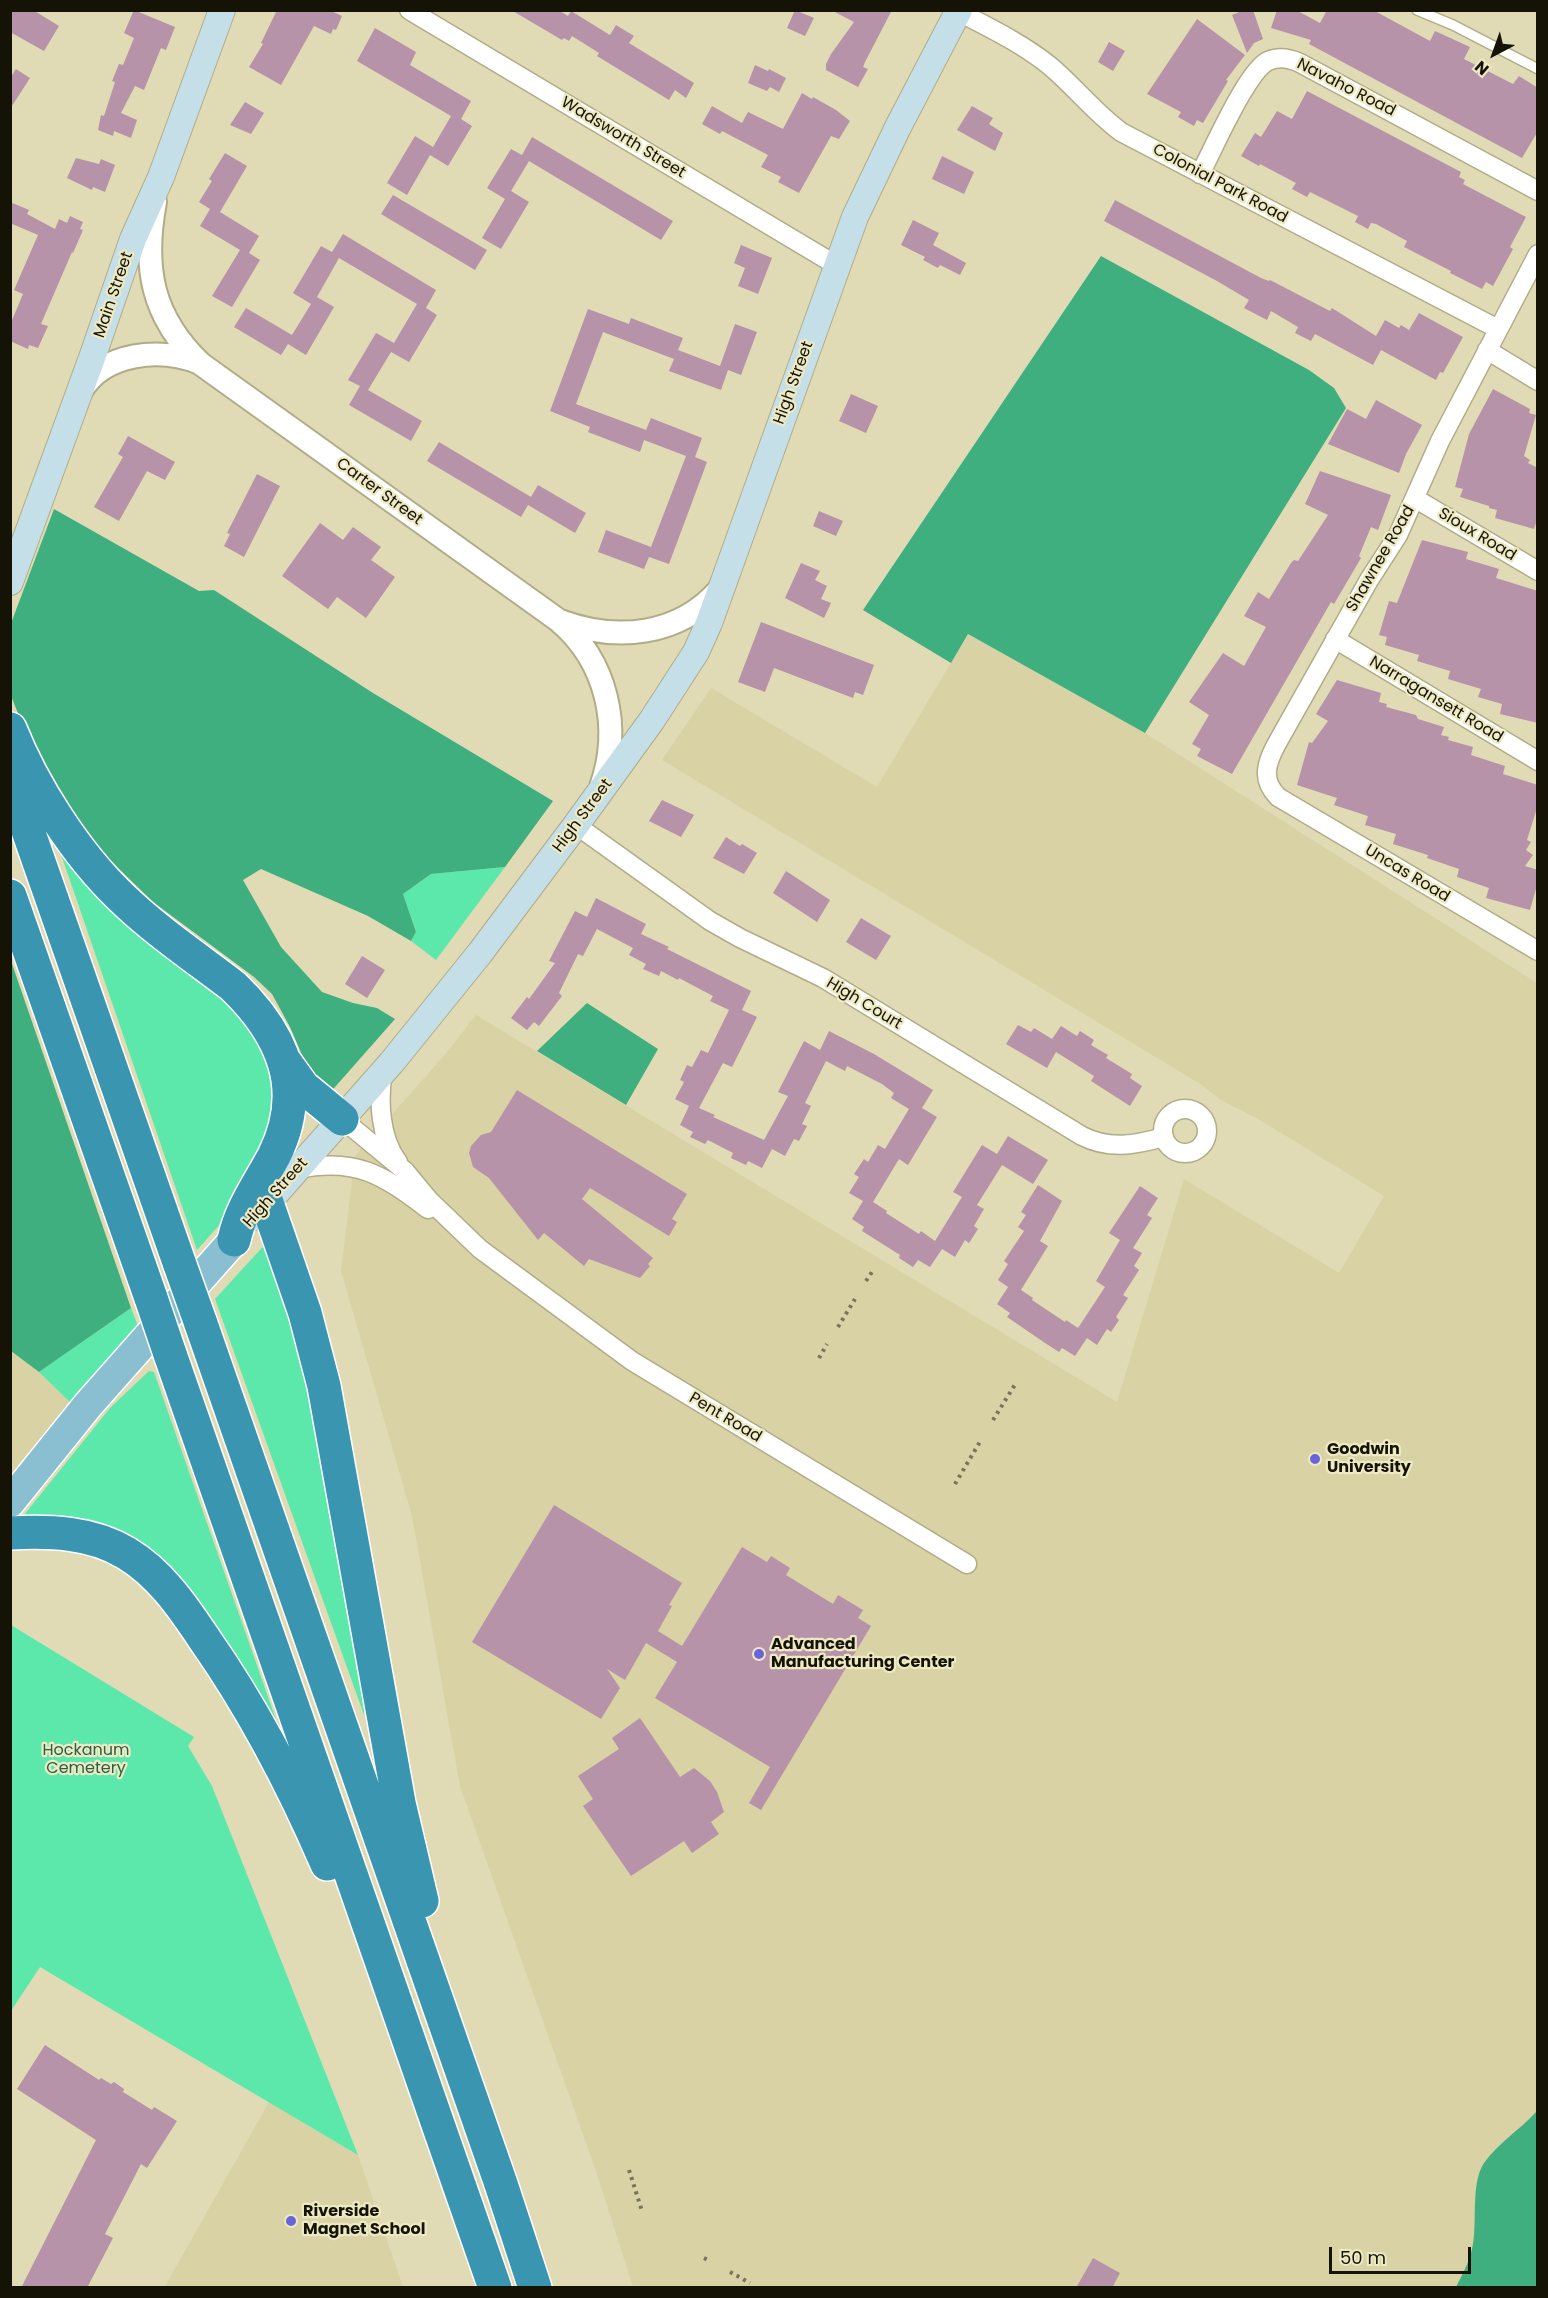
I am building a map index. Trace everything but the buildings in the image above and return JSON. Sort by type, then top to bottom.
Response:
[{"type":"highway","points":[[10,729],[46,799],[95,869],[133,908],[233,986],[248,1001],[270,1029],[285,1062],[303,1087],[342,1119]]},
{"type":"highway","points":[[10,779],[447,2029],[535,2288]]},
{"type":"highway","points":[[10,897],[495,2288]]},
{"type":"highway","points":[[234,1240],[247,1203],[274,1155],[285,1128],[289,1093],[285,1062]]},
{"type":"highway","points":[[267,1203],[303,1305],[324,1386],[399,1803],[437,1955],[447,2029]]},
{"type":"highway","points":[[10,1533],[66,1533],[105,1542],[139,1562],[173,1596],[214,1652],[270,1744],[296,1792],[351,1915],[384,1966]]},
{"type":"main road","name":"Main Street","points":[[10,582],[133,239],[161,177],[222,10]]},
{"type":"main road","name":"High Street","points":[[10,1502],[88,1406],[383,1072],[458,981],[596,799],[686,669],[702,639],[855,217],[884,155],[959,11]]},
{"type":"street","name":"Wadsworth Street","points":[[409,10],[836,265]]},
{"type":"street","name":"Colonial Park Road","points":[[959,11],[1038,57],[1096,113],[1121,132],[1498,329]]},
{"type":"street","name":"Navaho Road","points":[[1200,174],[1253,75],[1263,64],[1280,58],[1300,63],[1538,191]]},
{"type":"street","name":"Carter Street","points":[[161,177],[152,216],[149,245],[153,285],[169,326],[201,364],[558,620],[574,635],[588,654],[601,680],[608,702],[611,727],[610,751],[596,799]]},
{"type":"street","name":"Shawnee Road","points":[[1278,797],[1267,782],[1266,766],[1276,744],[1369,580],[1398,535],[1440,441],[1538,254]]},
{"type":"street","points":[[1487,350],[1538,381]]},
{"type":"street","name":"Carter Street","points":[[79,394],[85,383],[97,372],[131,357],[164,355],[185,358],[201,364]]},
{"type":"street","name":"Sioux Road","points":[[1416,499],[1538,571]]},
{"type":"street","name":"Carter Street","points":[[558,620],[597,631],[618,634],[635,633],[664,627],[682,619],[704,606],[720,589]]},
{"type":"street","name":"Narragansett Road","points":[[1335,639],[1538,761]]},
{"type":"street","name":"Uncas Road","points":[[1278,797],[1538,951]]},
{"type":"street","name":"High Court","points":[[576,825],[710,921],[829,982],[1082,1136],[1100,1144],[1119,1146],[1164,1137]]},
{"type":"street","name":"Pent Road","points":[[383,1072],[381,1101],[383,1123],[391,1150],[405,1171],[441,1212],[493,1259]]},
{"type":"street","name":"Pent Road","points":[[342,1119],[405,1171]]},
{"type":"street","name":"Pent Road","points":[[298,1168],[331,1165],[366,1170],[378,1175],[405,1192],[632,1361],[966,1564]]},
{"type":"lane","points":[[1417,10],[1453,25],[1538,69]]},
{"type":"path","points":[[866,1281],[874,1269]]},
{"type":"path","points":[[838,1327],[855,1299]]},
{"type":"path","points":[[819,1358],[827,1344]]},
{"type":"path","points":[[993,1420],[1016,1383]]},
{"type":"path","points":[[955,1484],[981,1440]]},
{"type":"path","points":[[629,2170],[642,2211]]},
{"type":"path","points":[[704,2258],[710,2261]]},
{"type":"path","points":[[730,2272],[750,2283]]},
{"type":"shaded area","name":"Goodwin University","points":[[968,634],[1145,733],[1537,983],[1537,2287],[633,2287],[597,2174],[460,1786],[412,1516],[341,1271],[355,1156],[443,1057],[476,1015],[1117,1402],[1184,1179],[1339,1273],[1384,1196],[1260,1120],[1221,1100],[1202,1085],[662,760],[711,688],[877,787]]},
{"type":"shaded area","points":[[11,1351],[39,1372],[73,1405],[11,1479]]},
{"type":"shaded area","name":"Riverside Magnet School","points":[[269,2102],[358,2155],[403,2287],[164,2288]]},
{"type":"green space","points":[[1101,256],[1309,370],[1334,388],[1346,408],[1145,733],[968,634],[951,663],[863,610]]},
{"type":"green space","points":[[54,509],[199,591],[214,590],[373,693],[553,801],[505,867],[431,874],[403,894],[416,932],[411,941],[368,916],[261,869],[243,880],[281,947],[322,992],[353,1003],[377,1008],[395,1019],[328,1095],[319,1086],[305,1062],[272,994],[254,977],[153,902],[80,831],[38,763],[11,696],[10,626]]},
{"type":"green space","points":[[53,831],[228,1000],[266,1053],[272,1074],[273,1115],[266,1147],[230,1213],[197,1250]]},
{"type":"green space","points":[[505,867],[436,960],[411,941],[416,932],[403,894],[431,874]]},
{"type":"green space","points":[[11,961],[131,1308],[39,1372],[11,1351]]},
{"type":"green space","points":[[587,1003],[658,1049],[626,1105],[537,1051]]},
{"type":"green space","points":[[268,1241],[317,1376],[369,1713],[365,1715],[215,1299]]},
{"type":"green space","points":[[131,1308],[138,1326],[73,1405],[39,1372]]},
{"type":"green space","points":[[149,1371],[154,1372],[280,1731],[170,1576],[20,1520],[110,1408]]},
{"type":"green space","name":"Hockanum Cemetery","points":[[11,1625],[194,1737],[188,1746],[212,1786],[358,2155],[40,1967],[11,2011]]},
{"type":"green space","points":[[1537,2111],[1537,2287],[1456,2287],[1472,2249],[1477,2182],[1484,2163]]},
{"type":"place","name":"Goodwin University","points":[[1315,1459]]},
{"type":"place","name":"Advanced Manufacturing Center","points":[[759,1654]]},
{"type":"place","name":"Riverside Magnet School","points":[[291,2221]]}]
